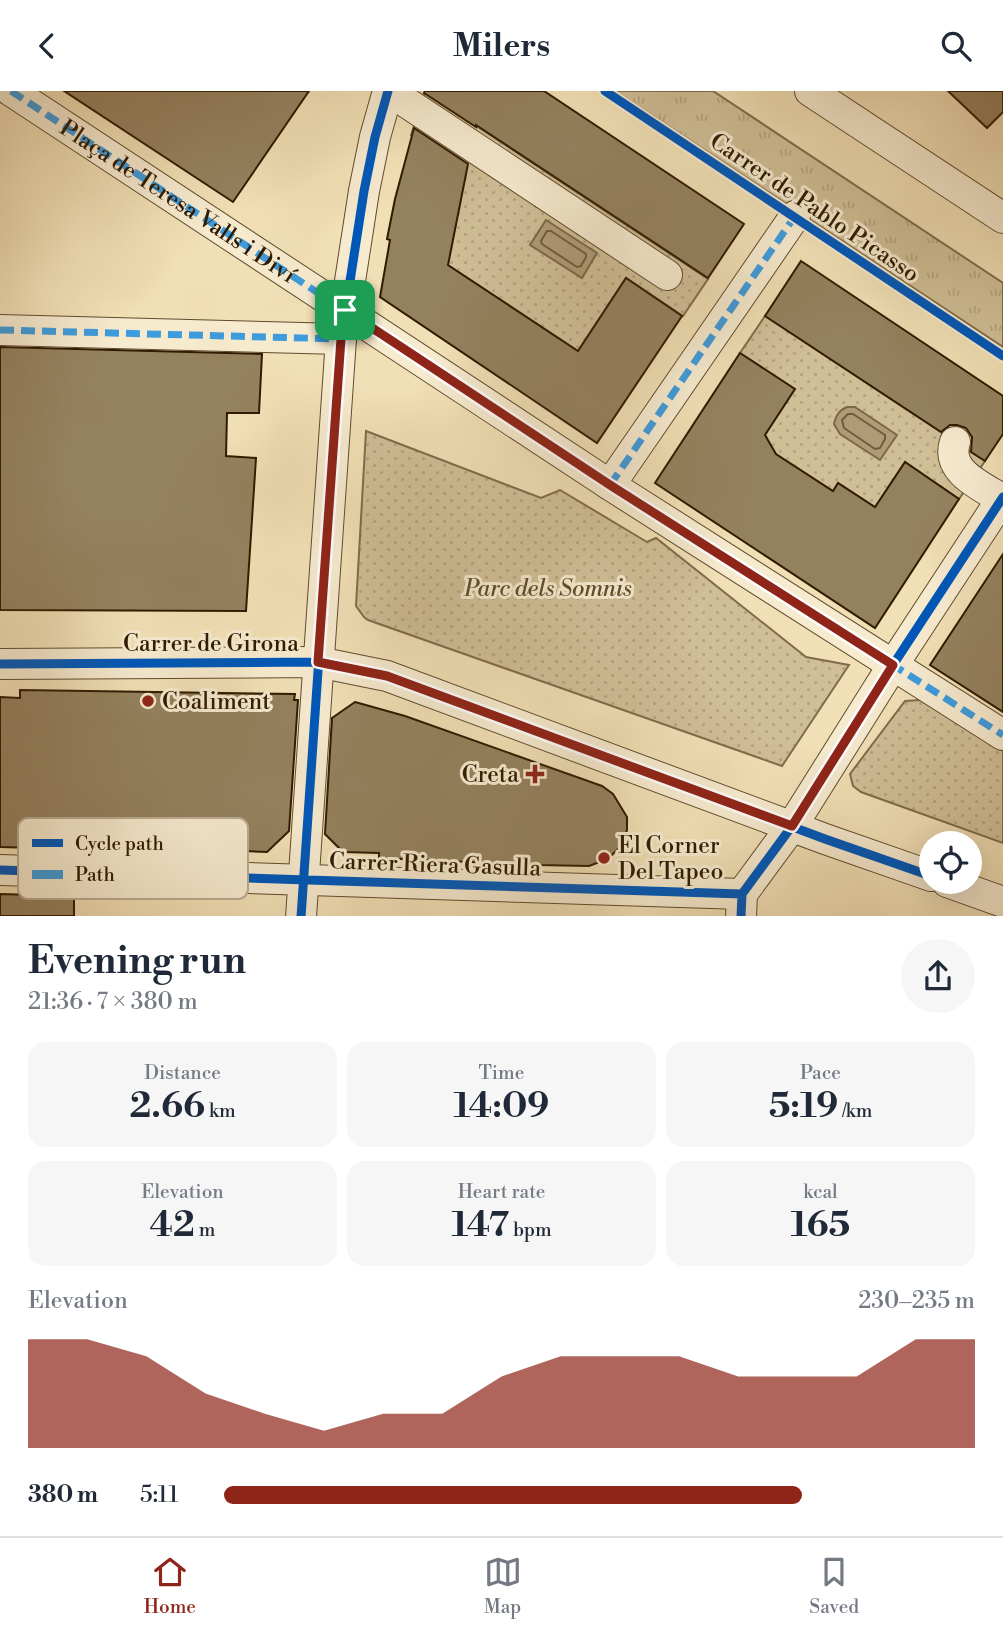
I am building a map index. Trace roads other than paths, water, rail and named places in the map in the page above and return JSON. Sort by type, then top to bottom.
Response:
[{"type":"street","name":"Plaça de Teresa Valls i Diví","points":[[11,91],[343,325],[610,485],[1003,736]]},
{"type":"street","points":[[301,916],[343,325],[363,191],[388,91],[667,275]]},
{"type":"street","points":[[810,91],[1003,218]]},
{"type":"street","points":[[610,485],[795,216]]},
{"type":"street","points":[[0,330],[343,325]]},
{"type":"street","points":[[742,905],[1002,498],[962,472],[953,458],[955,442]]},
{"type":"street","name":"Carrer de Girona","points":[[0,664],[318,662],[387,676],[919,872]]},
{"type":"street","name":"Carrer Riera Gasulla","points":[[0,870],[18,871]]},
{"type":"street","name":"Carrer Riera Gasulla","points":[[248,877],[742,905]]},
{"type":"street","points":[[981,894],[1003,902]]},
{"type":"water","points":[[546,220],[597,253],[582,278],[530,245]]},
{"type":"water","points":[[855,407],[897,435],[880,460],[840,434],[834,424],[841,410]]},
{"type":"place","name":"Coaliment","points":[[148,701]]},
{"type":"place","name":"Creta","points":[[535,774]]},
{"type":"place","name":"El Corner Del Tapeo","points":[[604,858]]},
{"type":"park label","name":"Parc dels Somnis","points":[[548,588]]}]
